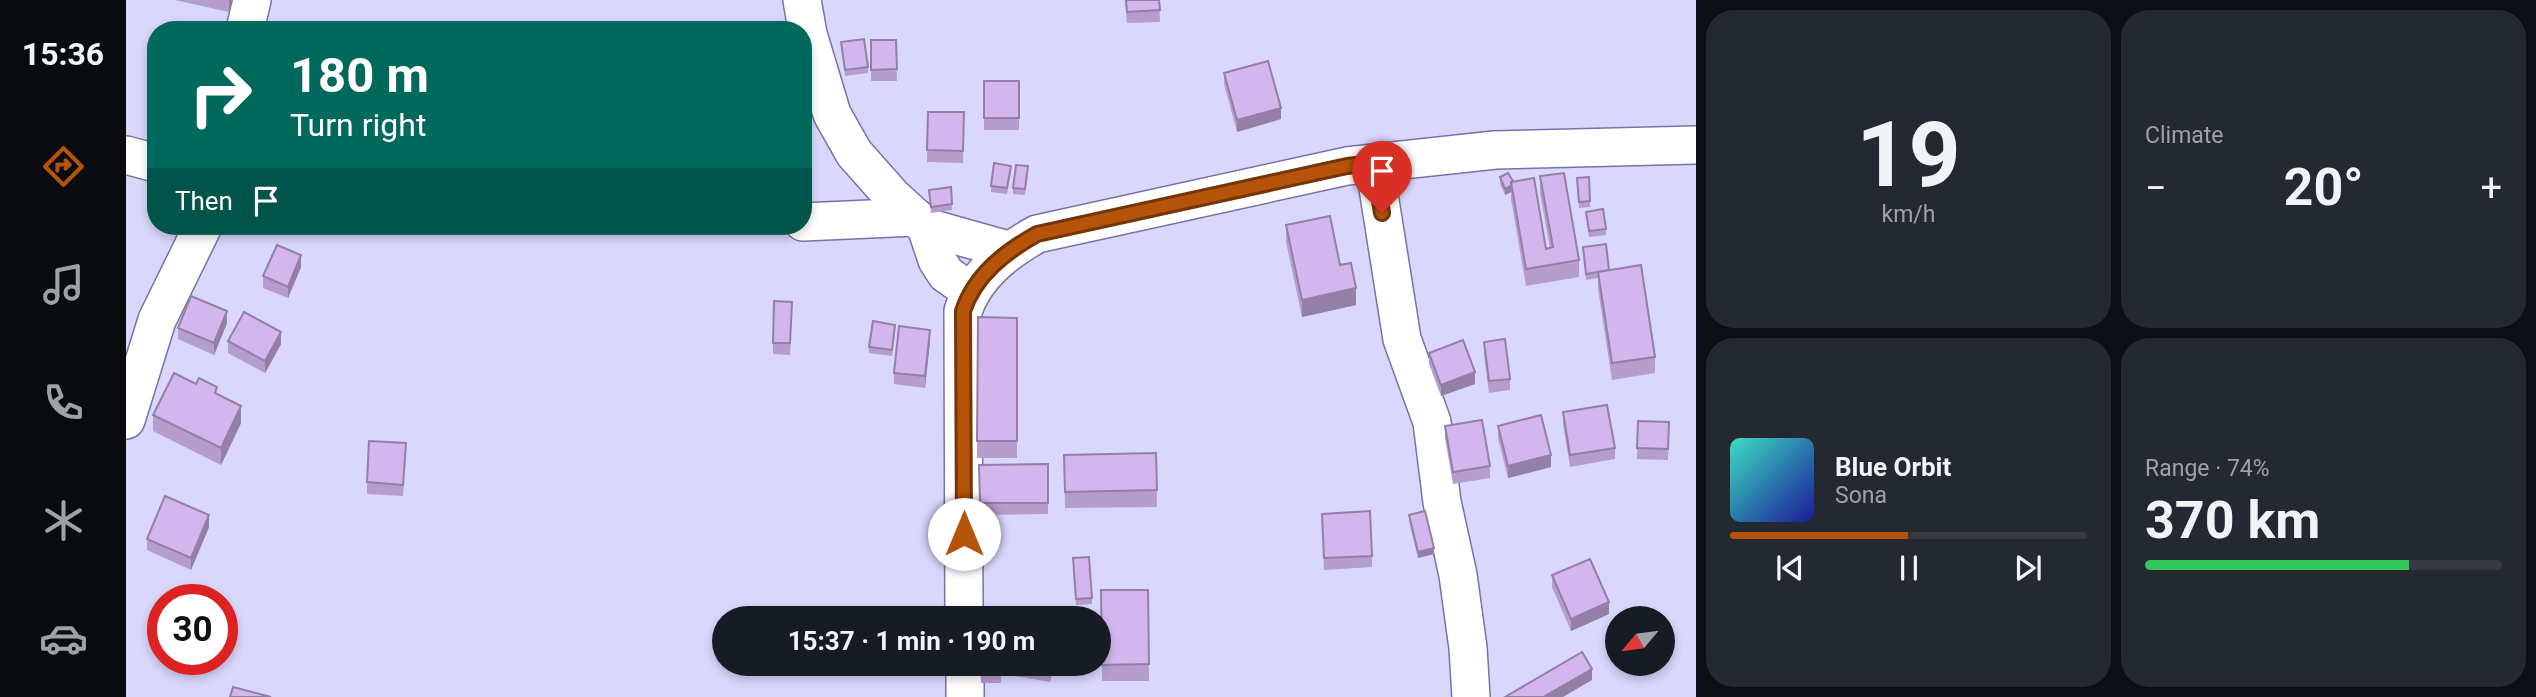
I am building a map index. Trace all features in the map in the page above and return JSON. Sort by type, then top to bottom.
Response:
[{"type":"street","points":[[247,21],[252,0]]},
{"type":"street","points":[[802,0],[806,21]]},
{"type":"street","points":[[812,47],[832,114],[855,153],[893,197],[920,222],[946,274],[970,291]]},
{"type":"street","points":[[964,606],[963,311],[970,291],[1008,250],[1037,234],[1334,168],[1495,150],[1696,145]]},
{"type":"street","points":[[126,155],[147,161]]},
{"type":"street","points":[[1374,163],[1402,339],[1432,422],[1442,502],[1458,575],[1465,624],[1471,697]]},
{"type":"street","points":[[812,222],[920,222],[1008,250]]},
{"type":"street","points":[[126,420],[157,320],[199,235]]},
{"type":"street","points":[[965,676],[965,697]]},
{"type":"building","points":[[1126,0],[1159,0],[1160,10],[1127,12]]},
{"type":"building","points":[[864,39],[868,67],[845,70],[841,42]]},
{"type":"building","points":[[871,40],[896,40],[897,69],[871,70]]},
{"type":"building","points":[[1268,61],[1281,108],[1237,120],[1224,73]]},
{"type":"building","points":[[984,81],[1019,81],[1019,118],[984,118]]},
{"type":"building","points":[[928,112],[964,112],[963,151],[927,150]]},
{"type":"building","points":[[994,163],[1011,166],[1007,188],[991,186]]},
{"type":"building","points":[[1016,165],[1028,166],[1025,189],[1013,188]]},
{"type":"building","points":[[1508,173],[1513,181],[1511,186],[1505,189],[1500,177]]},
{"type":"building","points":[[1564,173],[1579,260],[1526,269],[1511,182],[1534,178],[1546,249],[1553,247],[1540,176]]},
{"type":"building","points":[[1589,177],[1590,201],[1579,202],[1577,178]]},
{"type":"building","points":[[951,187],[952,204],[931,207],[929,190]]},
{"type":"building","points":[[1603,209],[1606,229],[1589,231],[1586,212]]},
{"type":"building","points":[[1330,216],[1340,265],[1351,263],[1356,288],[1302,300],[1286,225]]},
{"type":"building","points":[[1606,244],[1609,270],[1586,274],[1583,247]]},
{"type":"building","points":[[277,245],[301,255],[288,287],[263,276]]},
{"type":"building","points":[[1641,265],[1655,357],[1612,363],[1598,272]]},
{"type":"building","points":[[191,296],[227,311],[214,343],[178,328]]},
{"type":"building","points":[[774,301],[792,302],[790,343],[773,343]]},
{"type":"building","points":[[244,312],[281,332],[265,361],[228,341]]},
{"type":"building","points":[[978,317],[1017,318],[1017,441],[977,441]]},
{"type":"building","points":[[873,321],[895,325],[892,350],[869,347]]},
{"type":"building","points":[[899,326],[930,330],[925,376],[894,373]]},
{"type":"building","points":[[1505,339],[1510,379],[1489,381],[1484,342]]},
{"type":"building","points":[[1463,340],[1475,372],[1441,385],[1429,353]]},
{"type":"building","points":[[174,373],[196,384],[199,378],[217,387],[215,393],[241,406],[221,448],[153,415]]},
{"type":"building","points":[[1607,405],[1615,448],[1570,455],[1563,412]]},
{"type":"building","points":[[1541,415],[1551,455],[1508,466],[1498,426]]},
{"type":"building","points":[[1482,420],[1490,466],[1453,472],[1445,426]]},
{"type":"building","points":[[1638,421],[1669,422],[1668,449],[1637,448]]},
{"type":"building","points":[[369,441],[406,443],[403,485],[367,482]]},
{"type":"building","points":[[1156,453],[1157,490],[1065,492],[1064,455]]},
{"type":"building","points":[[1048,464],[1048,503],[980,503],[979,465]]},
{"type":"building","points":[[165,496],[209,515],[191,558],[147,539]]},
{"type":"building","points":[[1370,511],[1372,556],[1324,558],[1322,514]]},
{"type":"building","points":[[1425,511],[1434,548],[1418,552],[1409,515]]},
{"type":"building","points":[[1089,557],[1092,598],[1076,599],[1073,558]]},
{"type":"building","points":[[1590,559],[1609,602],[1571,619],[1552,575]]},
{"type":"building","points":[[1101,590],[1148,590],[1149,664],[1111,665],[1111,606],[1101,606]]},
{"type":"building","points":[[1582,652],[1592,669],[1543,697],[1505,697]]},
{"type":"building","points":[[233,687],[271,697],[230,697]]},
{"type":"route","points":[[964,534],[963,311],[970,291],[1008,250],[1037,234],[1347,166],[1374,163],[1382,213]]}]
